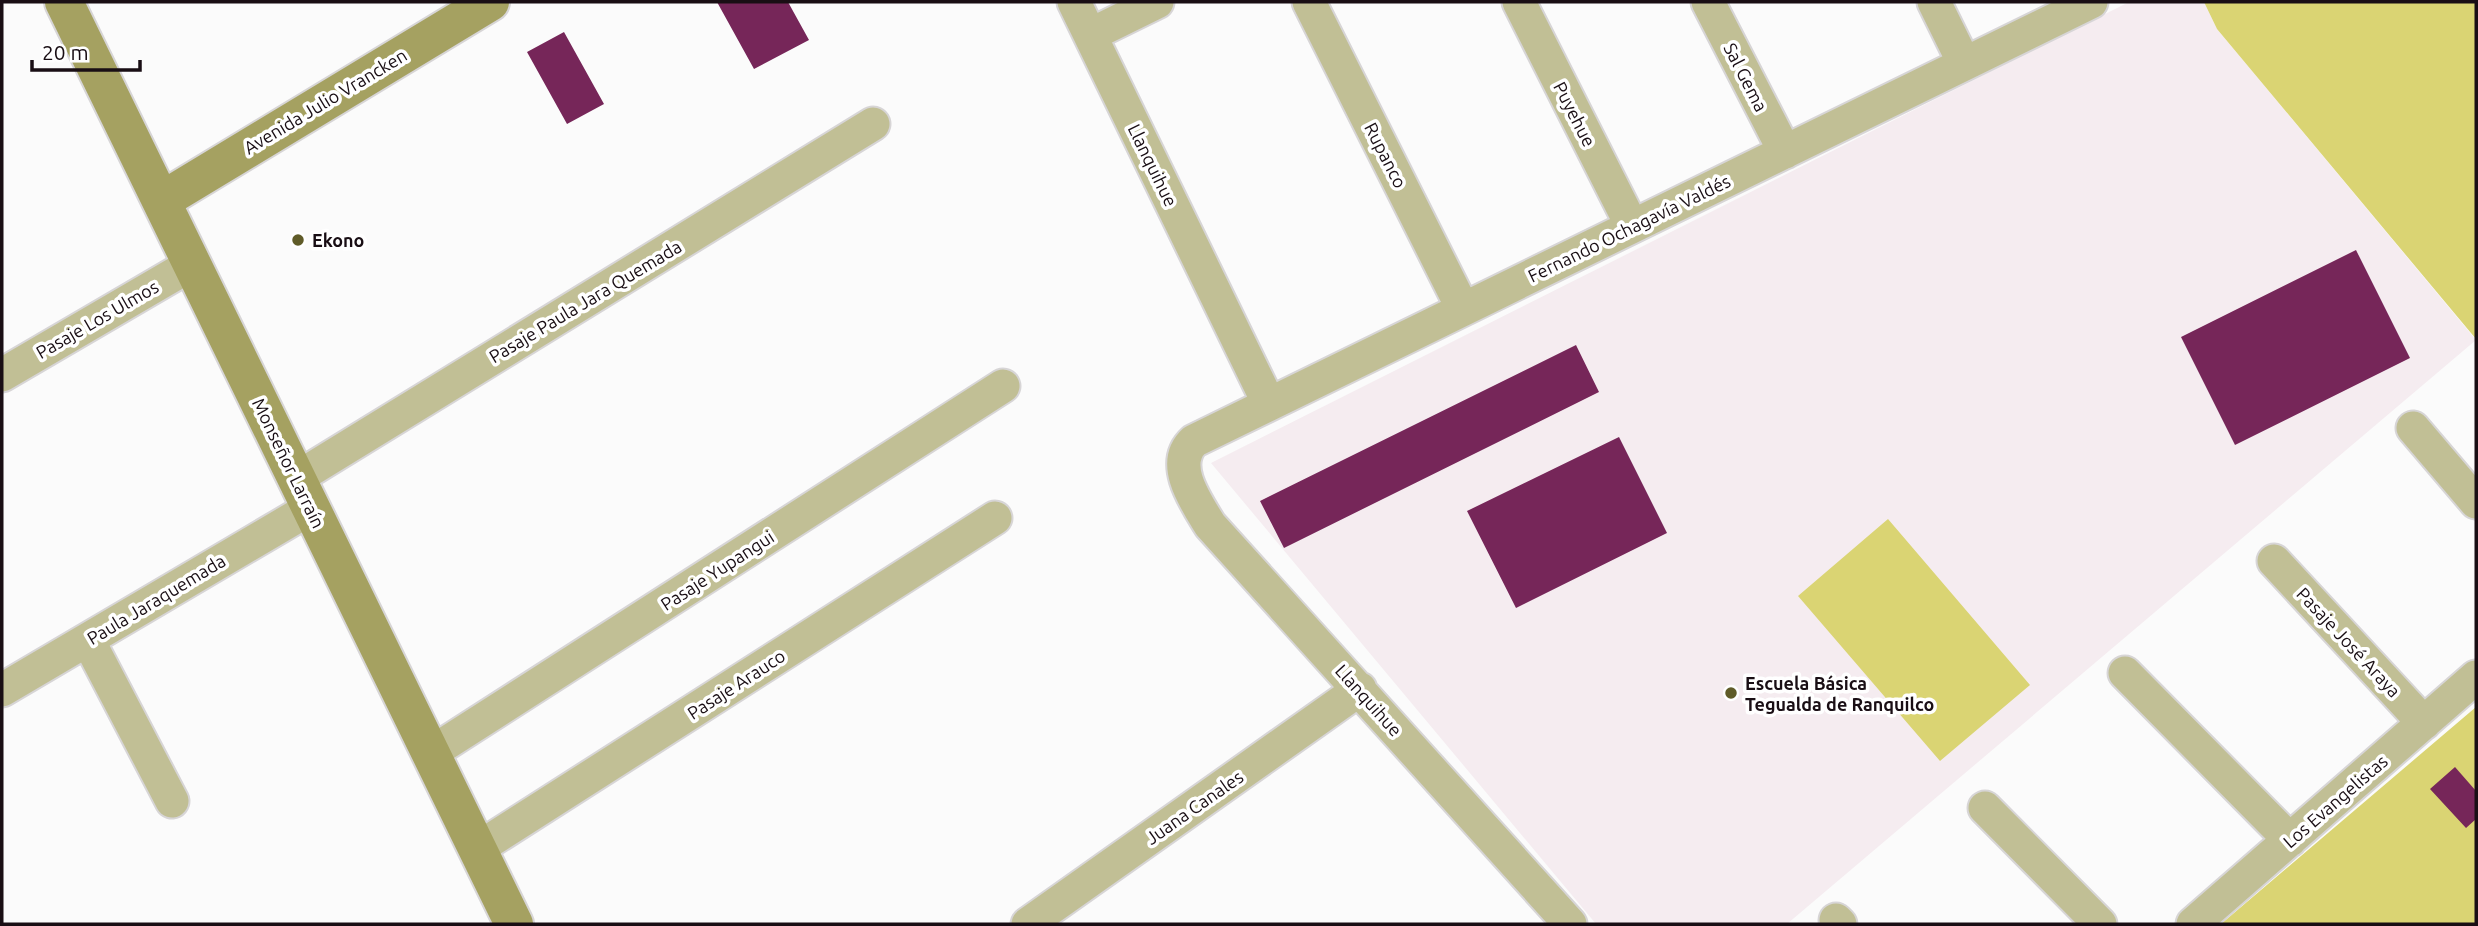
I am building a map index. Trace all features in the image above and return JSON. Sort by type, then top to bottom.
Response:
[{"type":"street","name":"Monseñor Larraín","points":[[64,2],[514,924]]},
{"type":"street","name":"Avenida Julio Vrancken","points":[[161,201],[490,2]]},
{"type":"street","name":"Llanquihue","points":[[1074,2],[1269,404]]},
{"type":"street","points":[[1090,35],[1157,2]]},
{"type":"street","name":"Rupanco","points":[[1309,2],[1463,309]]},
{"type":"street","name":"Puyehue","points":[[1519,2],[1632,226]]},
{"type":"street","name":"Sal Gema","points":[[1708,2],[1785,152]]},
{"type":"street","points":[[1934,2],[1964,63]]},
{"type":"street","name":"Fernando Ochagavía Valdés","points":[[1183,467],[1185,452],[1194,440],[2091,2]]},
{"type":"street","name":"Pasaje Paula Jara Quemada","points":[[304,493],[873,124]]},
{"type":"street","name":"Pasaje Los Ulmos","points":[[2,375],[192,264]]},
{"type":"street","name":"Pasaje Yupangui","points":[[431,753],[1003,386]]},
{"type":"street","points":[[2413,428],[2476,502]]},
{"type":"street","name":"Llanquihue","points":[[1183,467],[1197,504],[1210,525],[1570,924]]},
{"type":"street","name":"Paula Jaraquemada","points":[[2,690],[88,640],[304,493]]},
{"type":"street","name":"Pasaje Arauco","points":[[477,849],[995,518]]},
{"type":"street","name":"Pasaje José Araya","points":[[2274,561],[2424,723]]},
{"type":"street","points":[[88,640],[172,801]]},
{"type":"street","points":[[2125,673],[2290,840]]},
{"type":"street","name":"Los Evangelistas","points":[[2193,924],[2476,677]]},
{"type":"street","name":"Juana Canales","points":[[1028,924],[1360,689]]},
{"type":"street","points":[[1985,808],[2100,924]]},
{"type":"shaded area","name":"Escuela Básica Tegualda de Ranquilco","points":[[2129,2],[2204,2],[2217,29],[2476,340],[1787,924],[1596,924],[1211,463]]},
{"type":"shaded area","points":[[2204,2],[2476,2],[2476,339],[2217,29]]},
{"type":"shaded area","points":[[1888,519],[2030,685],[1940,761],[1798,596]]},
{"type":"shaded area","points":[[2476,707],[2476,924],[2221,924]]},
{"type":"building","points":[[717,2],[788,2],[809,40],[754,69]]},
{"type":"building","points":[[564,32],[604,104],[567,124],[527,52]]},
{"type":"building","points":[[2356,250],[2410,358],[2235,445],[2181,337]]},
{"type":"building","points":[[1576,345],[1599,392],[1284,548],[1260,501]]},
{"type":"building","points":[[1619,437],[1667,533],[1516,608],[1467,511]]},
{"type":"building","points":[[2455,767],[2476,791],[2476,819],[2466,828],[2430,789]]},
{"type":"place","name":"Ekono","points":[[298,240]]},
{"type":"place","name":"Escuela Básica Tegualda de Ranquilco","points":[[1731,693]]}]
